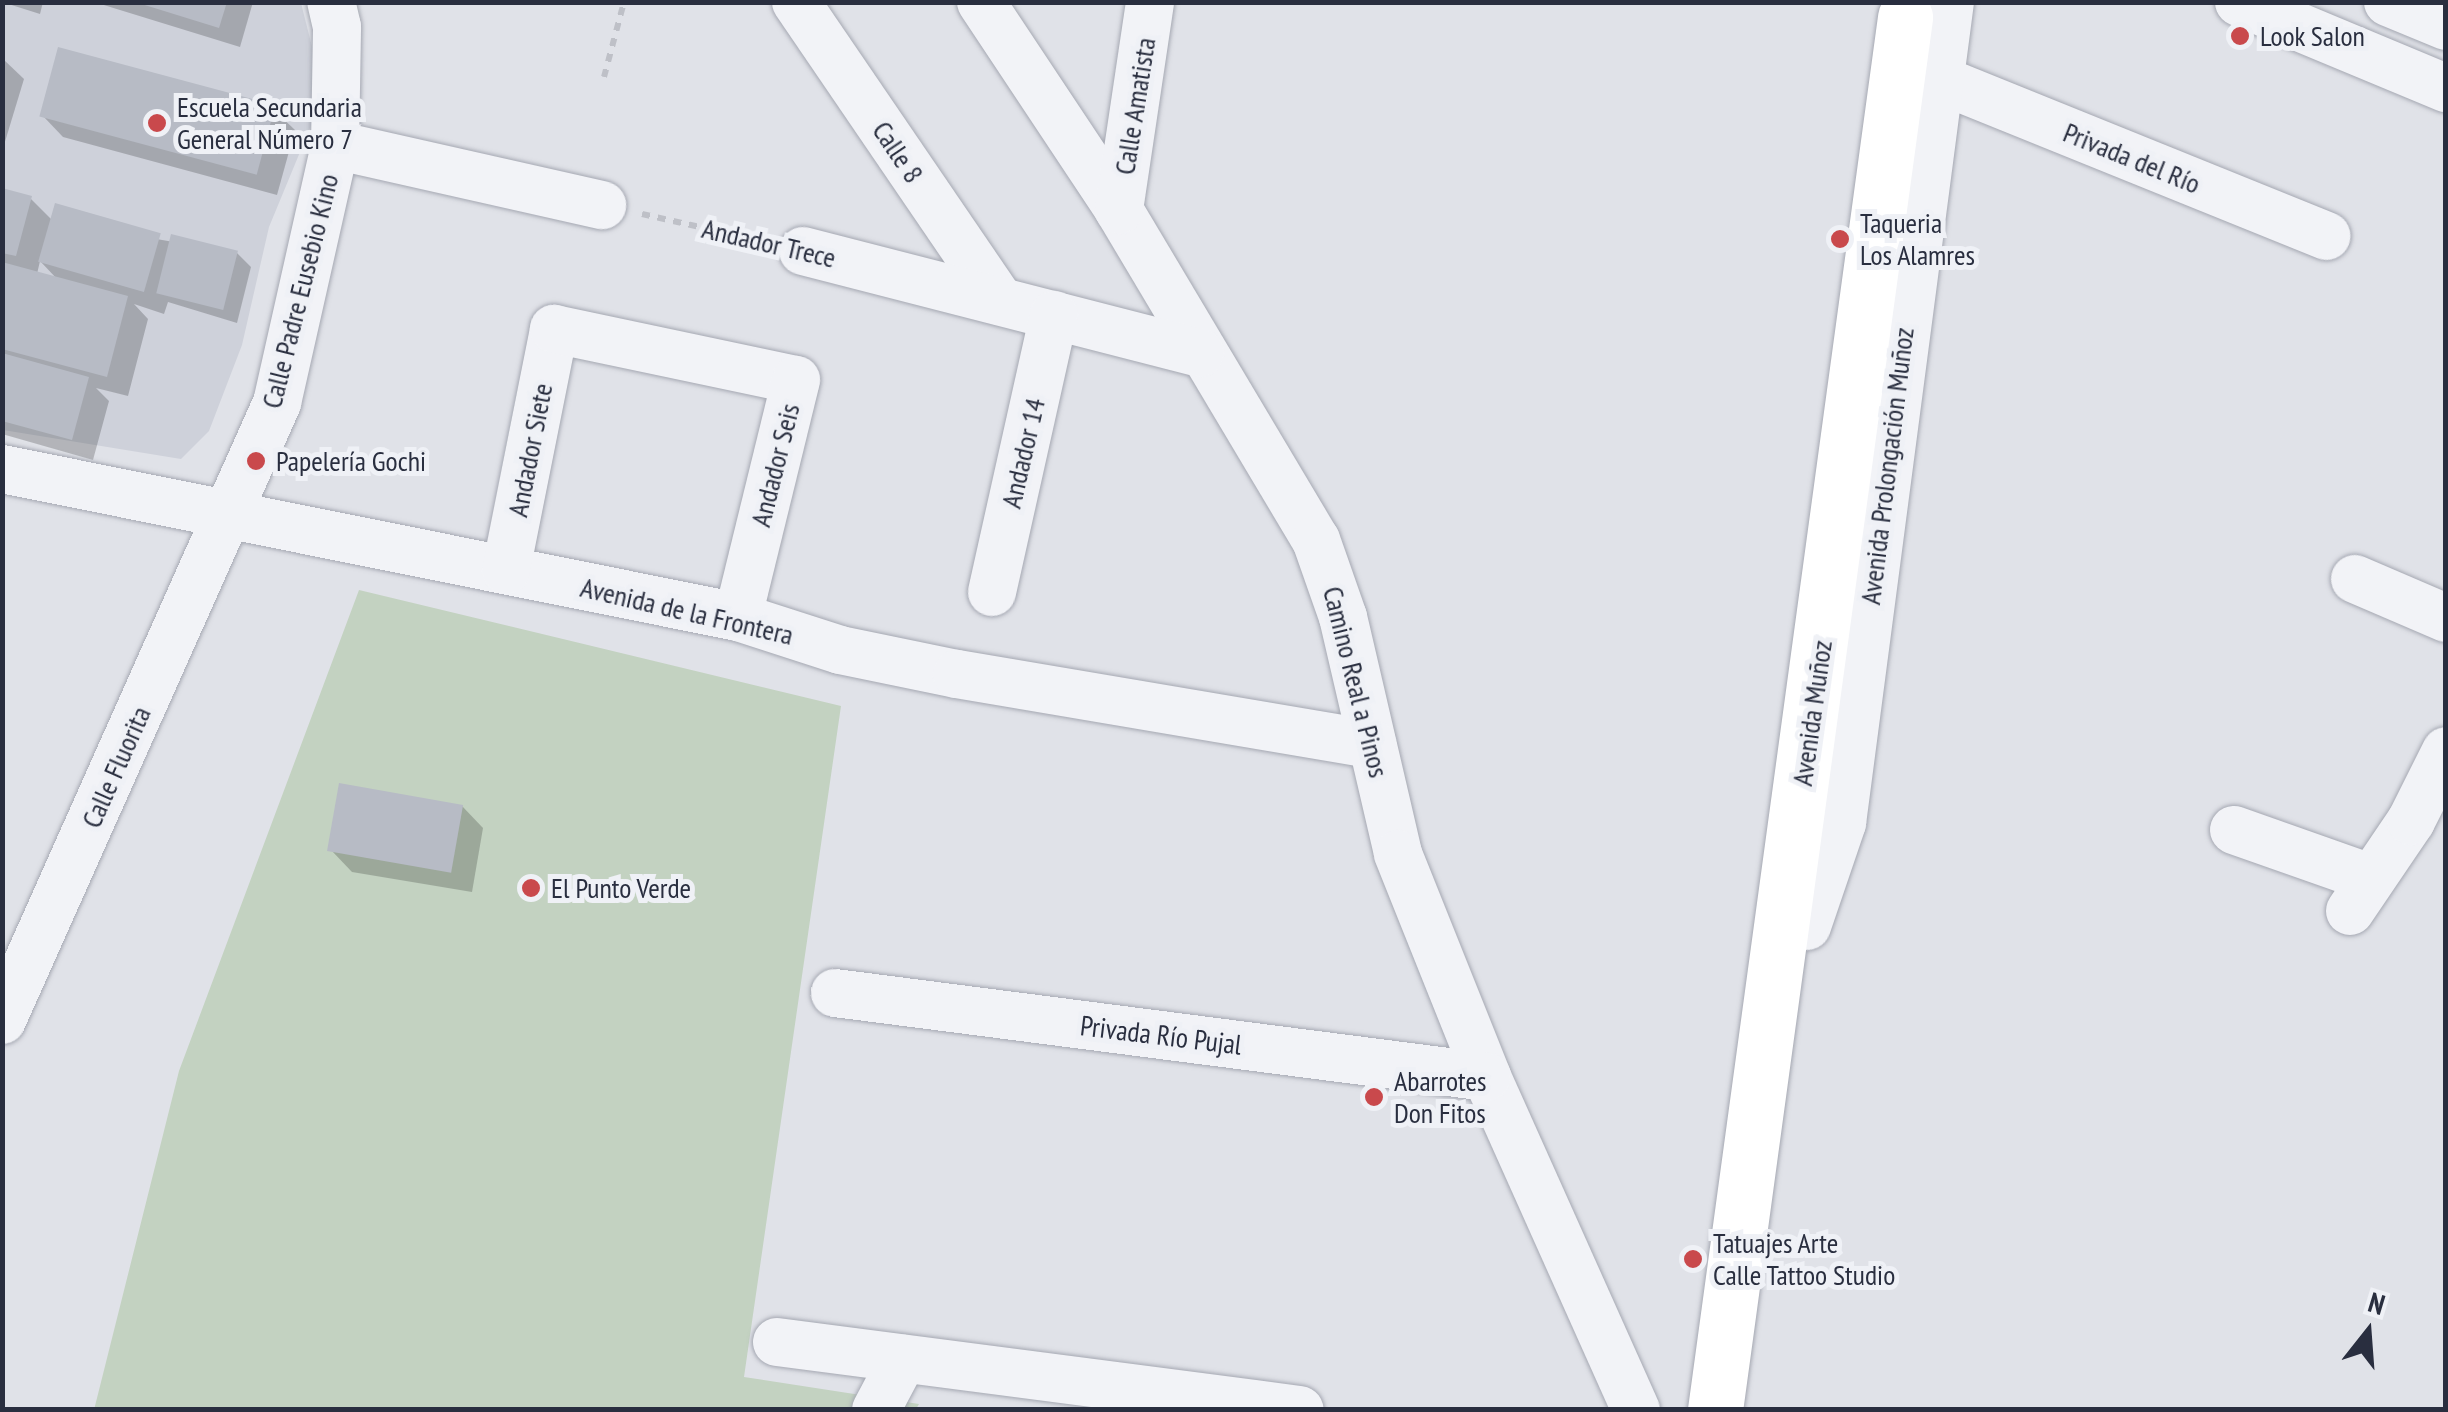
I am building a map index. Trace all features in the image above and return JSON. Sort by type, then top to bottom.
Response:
[{"type":"main road","name":"Avenida Muñoz","points":[[1743,1410],[1793,943],[1918,11]]},
{"type":"main road","name":"Avenida Muñoz","points":[[1715,1410],[1793,943]]},
{"type":"street","name":"Calle Padre Eusebio Kino","points":[[230,513],[276,403],[335,145],[337,27],[331,2]]},
{"type":"street","name":"Calle 8","points":[[796,2],[1000,300]]},
{"type":"street","name":"Camino Real a Pinos","points":[[981,2],[1119,210],[1200,353],[1316,540],[1344,617],[1398,854],[1488,1077],[1636,1410]]},
{"type":"street","name":"Calle Amatista","points":[[1119,210],[1150,2]]},
{"type":"street","points":[[2239,2],[2446,88]]},
{"type":"street","points":[[2388,2],[2446,26]]},
{"type":"street","name":"Avenida Prolongación Muñoz","points":[[1793,943],[1842,823],[1938,79],[1918,11]]},
{"type":"street","name":"Privada del Río","points":[[1938,79],[2326,236]]},
{"type":"street","points":[[335,145],[602,205]]},
{"type":"street","name":"Andador Trece","points":[[804,250],[1200,353]]},
{"type":"street","name":"Andador 14","points":[[992,592],[1054,315]]},
{"type":"street","name":"Andador Siete","points":[[506,570],[554,329]]},
{"type":"street","name":"Andador Seis","points":[[554,329],[796,380],[738,617]]},
{"type":"street","name":"Avenida de la Frontera","points":[[2,469],[738,617],[840,650],[957,674],[1372,744]]},
{"type":"street","name":"Calle Fluorita","points":[[5,1010],[230,513]]},
{"type":"street","points":[[2355,580],[2446,618]]},
{"type":"street","points":[[2234,830],[2360,895],[2428,830],[2446,751]]},
{"type":"street","name":"Privada Río Pujal","points":[[836,993],[1488,1077]]},
{"type":"street","points":[[777,1342],[1300,1410]]},
{"type":"street","points":[[876,1410],[903,1358]]},
{"type":"path","points":[[604,77],[624,2]]},
{"type":"path","name":"Andador Trece","points":[[602,205],[804,250]]},
{"type":"shaded area","points":[[3,3],[301,3],[324,94],[269,227],[242,345],[209,431],[181,459],[3,430]]},
{"type":"green space","name":"El Punto Verde","points":[[359,590],[841,706],[744,1377],[919,1404],[916,1409],[94,1410],[179,1071]]},
{"type":"building","points":[[135,2],[227,2],[219,28]]},
{"type":"building","points":[[58,47],[275,105],[257,175],[39,117]]},
{"type":"building","points":[[2,188],[32,196],[16,256],[2,253]]},
{"type":"building","points":[[55,203],[161,233],[144,292],[38,262]]},
{"type":"building","points":[[171,234],[238,251],[223,310],[156,293]]},
{"type":"building","points":[[2,262],[128,296],[107,377],[2,349]]},
{"type":"building","points":[[2,353],[89,377],[72,440],[2,421]]},
{"type":"building","points":[[339,783],[463,805],[451,873],[327,851]]},
{"type":"place","name":"Look Salon","points":[[2240,36]]},
{"type":"place","name":"Escuela Secundaria General Número 7","points":[[157,123]]},
{"type":"place","name":"Taqueria Los Alamres","points":[[1840,239]]},
{"type":"place","name":"Papelería Gochi","points":[[256,461]]},
{"type":"place","name":"El Punto Verde","points":[[531,888]]},
{"type":"place","name":"Abarrotes Don Fitos","points":[[1374,1097]]},
{"type":"place","name":"Tatuajes Arte Calle Tattoo Studio","points":[[1693,1259]]}]
